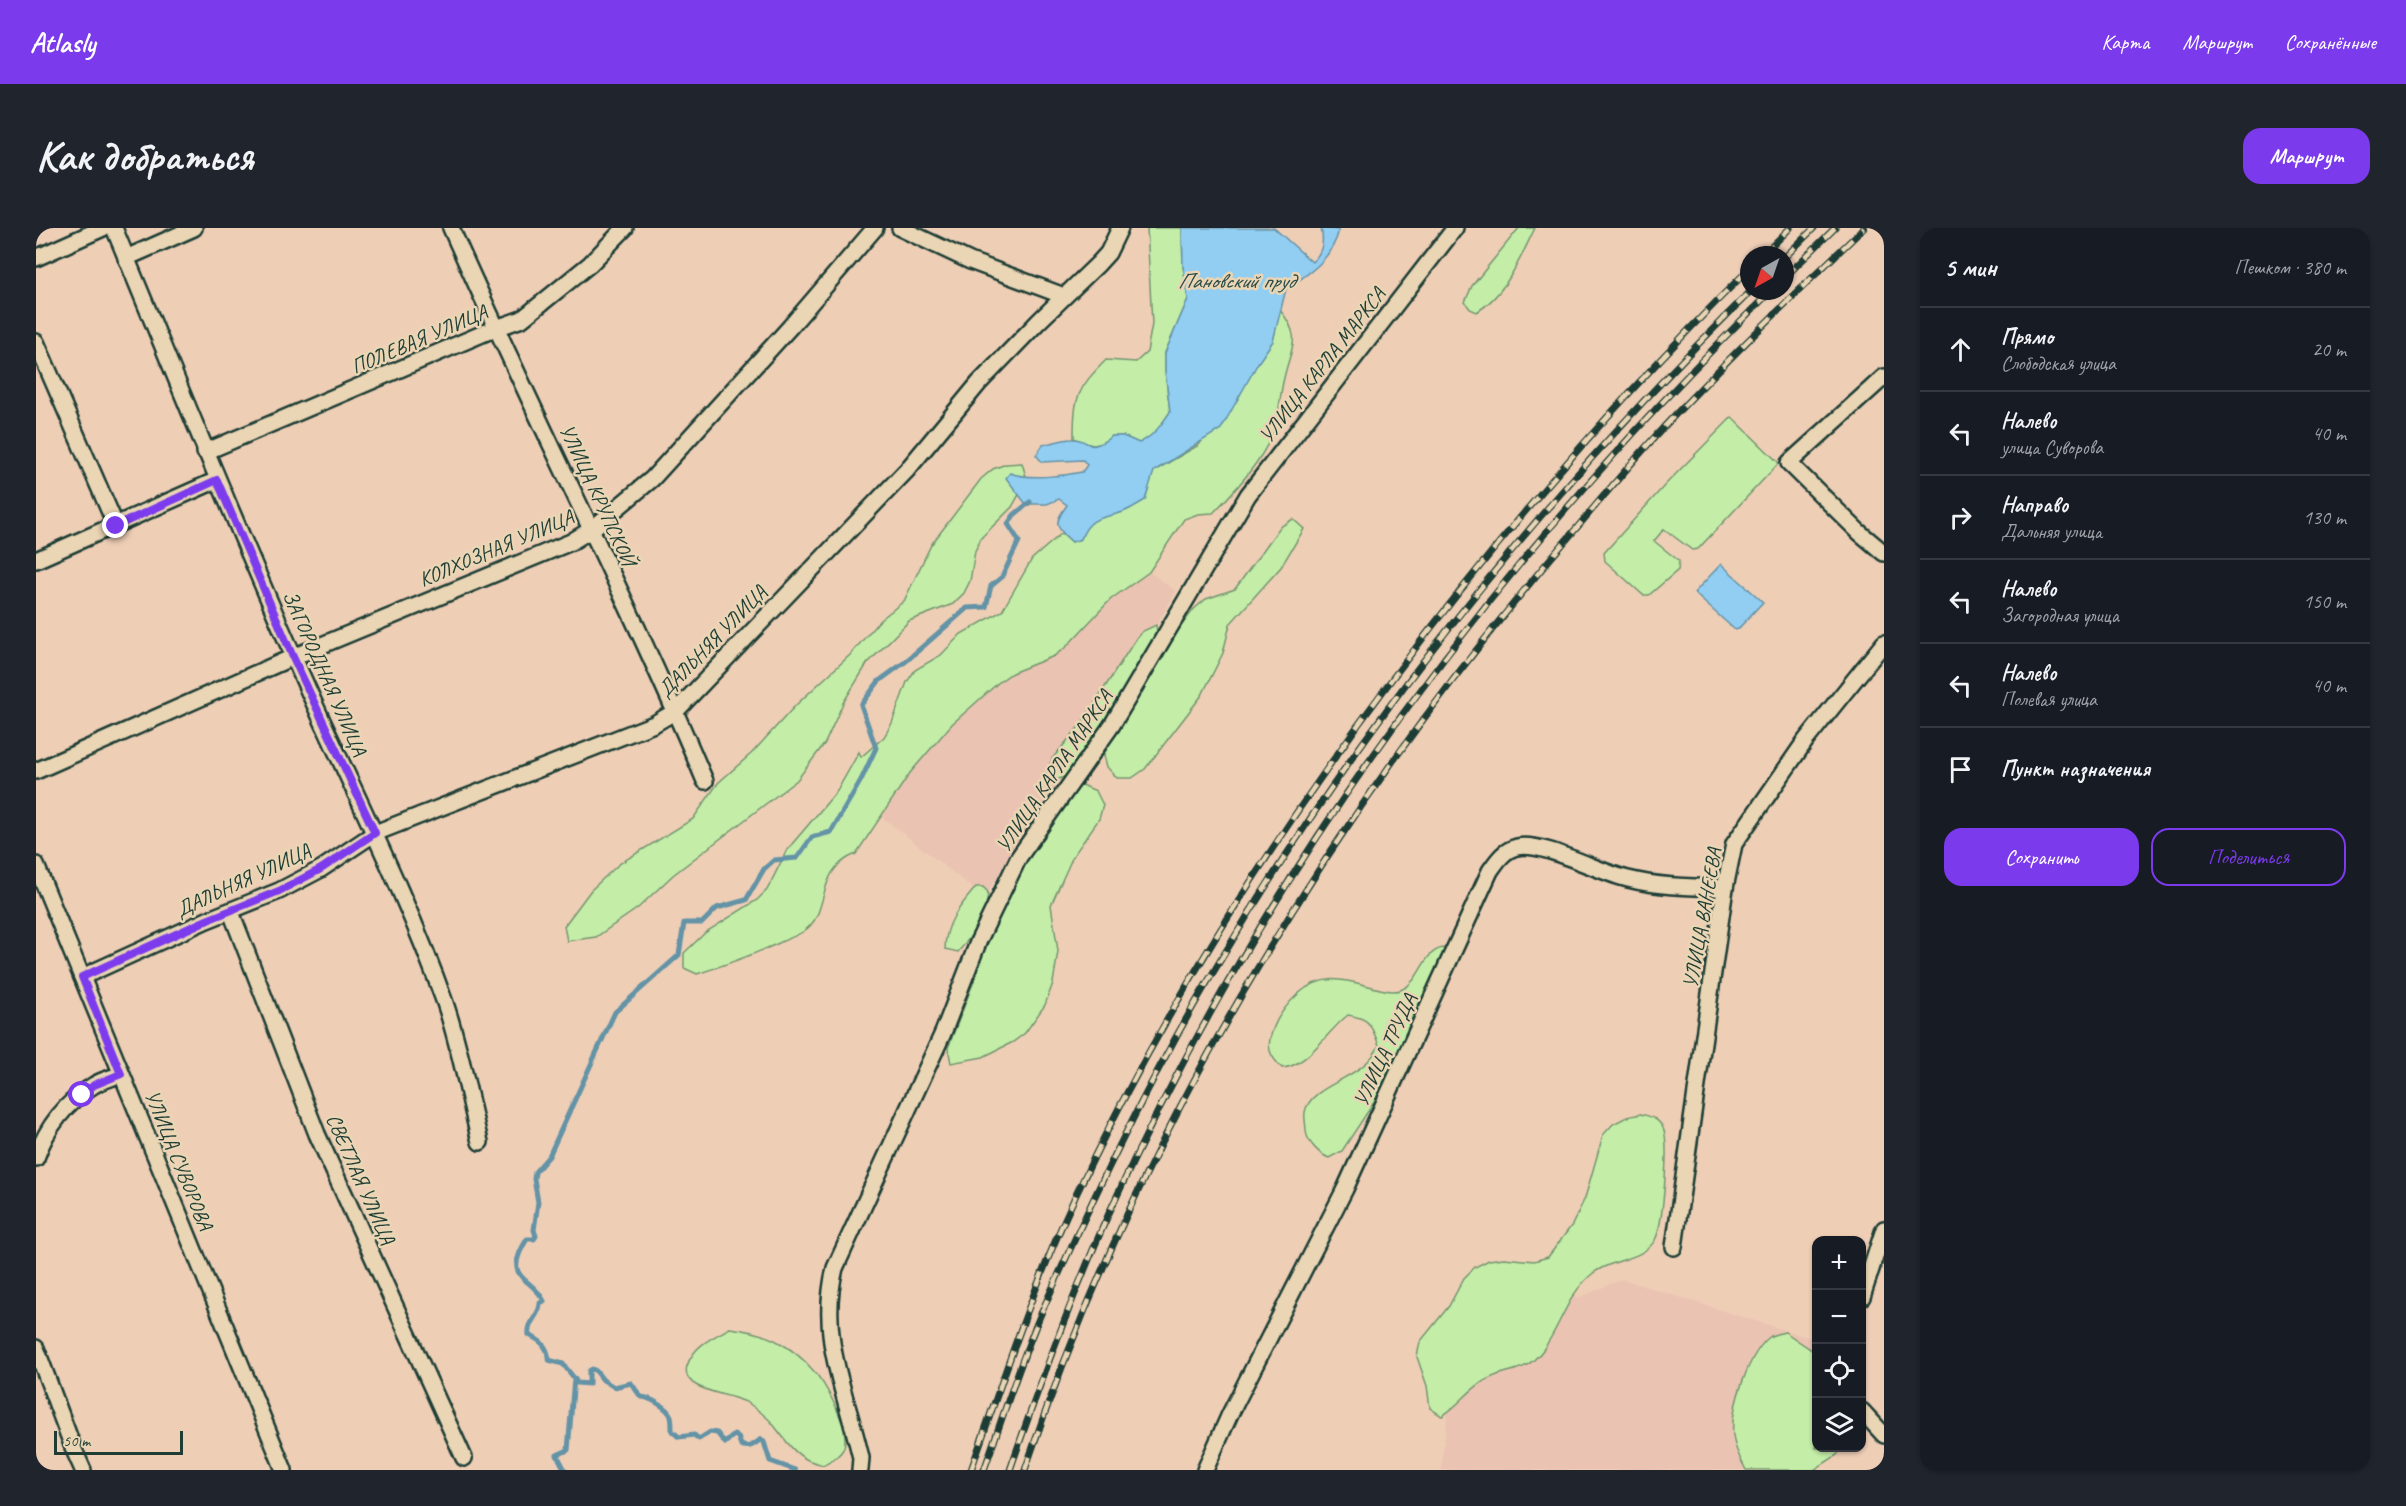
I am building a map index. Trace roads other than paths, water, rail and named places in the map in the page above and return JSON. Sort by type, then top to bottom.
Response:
[{"type":"street","points":[[36,258],[103,228]]},
{"type":"street","name":"ЗАГОРОДНАЯ УЛИЦА","points":[[114,228],[217,480],[293,657],[375,833],[418,935],[446,1005],[480,1142]]},
{"type":"street","points":[[126,258],[194,228]]},
{"type":"street","name":"УЛИЦА КРУПСКОЙ","points":[[451,228],[676,711],[705,781]]},
{"type":"street","name":"ПОЛЕВАЯ УЛИЦА","points":[[206,452],[522,319],[590,264],[626,228]]},
{"type":"street","name":"КОЛХОЗНАЯ УЛИЦА","points":[[36,771],[293,657],[571,542],[592,529],[652,478],[790,327],[875,228]]},
{"type":"street","points":[[900,228],[970,261],[1064,296]]},
{"type":"street","name":"ДАЛЬНЯЯ УЛИЦА","points":[[82,977],[207,920],[279,891],[321,869],[375,833],[654,724],[676,711],[907,470],[979,383],[1108,253],[1120,228]]},
{"type":"street","name":"УЛИЦА КАРЛА МАРКСА","points":[[860,1470],[859,1447],[832,1349],[828,1305],[831,1285],[835,1268],[943,1034],[979,940],[1019,857],[1112,725],[1248,495],[1455,228]]},
{"type":"street","points":[[36,342],[116,526]]},
{"type":"street","points":[[1884,377],[1789,463],[1859,532],[1884,553]]},
{"type":"street","points":[[36,560],[217,480]]},
{"type":"street","name":"УЛИЦА ВАНЕЕВА","points":[[1674,1247],[1725,888],[1734,844],[1806,740],[1884,643]]},
{"type":"street","name":"УЛИЦА ТРУДА","points":[[1205,1470],[1230,1414],[1345,1189],[1490,871],[1502,855],[1518,847],[1536,848],[1625,879],[1659,886],[1725,888]]},
{"type":"street","name":"УЛИЦА СУВОРОВА","points":[[36,866],[284,1470]]},
{"type":"street","name":"СВЕТЛАЯ УЛИЦА","points":[[231,912],[317,1134],[464,1458]]},
{"type":"street","points":[[36,1158],[43,1137],[58,1116],[94,1085],[121,1074]]},
{"type":"street","points":[[1864,1290],[1884,1229]]},
{"type":"street","points":[[36,1348],[83,1470]]},
{"type":"street","points":[[1866,1415],[1884,1435]]},
{"type":"water","name":"Пановский пруд","points":[[1182,228],[1274,228],[1312,262],[1322,246],[1321,228],[1339,230],[1331,249],[1319,264],[1286,289],[1273,341],[1221,429],[1154,471],[1145,500],[1126,511],[1098,519],[1089,526],[1081,539],[1072,542],[1058,524],[1067,505],[1059,499],[1047,504],[1026,504],[1006,478],[1010,473],[1036,477],[1082,472],[1087,465],[1083,460],[1042,462],[1036,455],[1043,445],[1069,439],[1078,439],[1089,445],[1097,445],[1112,436],[1123,436],[1139,443],[1153,434],[1167,417],[1170,412],[1165,353],[1188,299],[1183,266]]},
{"type":"water","points":[[1721,564],[1763,602],[1735,630],[1694,593]]},
{"type":"waterway","points":[[565,1470],[557,1455],[568,1450],[574,1378],[563,1364],[549,1360],[543,1344],[529,1335],[530,1326],[540,1303],[544,1301],[521,1276],[517,1263],[527,1239],[534,1239],[536,1236],[534,1230],[538,1202],[535,1172],[549,1156],[615,1012],[679,955],[684,923],[702,923],[717,908],[746,900],[764,869],[774,860],[797,858],[812,837],[831,832],[861,780],[876,748],[861,705],[879,681],[905,662],[967,608],[986,607],[991,586],[1002,577],[1019,541],[1008,524],[1014,515],[1030,502]]},
{"type":"waterway","points":[[575,1379],[577,1383],[589,1384],[589,1371],[592,1369],[614,1387],[631,1383],[641,1397],[658,1403],[666,1409],[671,1418],[672,1431],[679,1437],[694,1435],[699,1439],[710,1432],[717,1433],[725,1443],[734,1435],[738,1437],[741,1445],[747,1446],[761,1439],[770,1461],[795,1470]]},
{"type":"railway","points":[[1772,246],[1790,228]]},
{"type":"railway","points":[[1794,248],[1814,228]]},
{"type":"railway","points":[[1794,268],[1835,228]]},
{"type":"railway","points":[[1025,1470],[1073,1341],[1127,1214],[1189,1090],[1256,970],[1330,853],[1408,740],[1492,630],[1615,482],[1698,391],[1864,228]]},
{"type":"railway","points":[[971,1470],[1032,1299],[1074,1199],[1143,1063],[1180,997],[1260,867],[1392,679],[1519,519],[1608,416],[1740,278]]},
{"type":"railway","points":[[984,1470],[1035,1329],[1104,1178],[1169,1049],[1274,874],[1334,784],[1462,611],[1602,447],[1742,300]]},
{"type":"railway","points":[[1010,1470],[1057,1339],[1110,1211],[1173,1083],[1242,958],[1317,838],[1398,721],[1484,607],[1576,498],[1671,393],[1762,300]]}]
